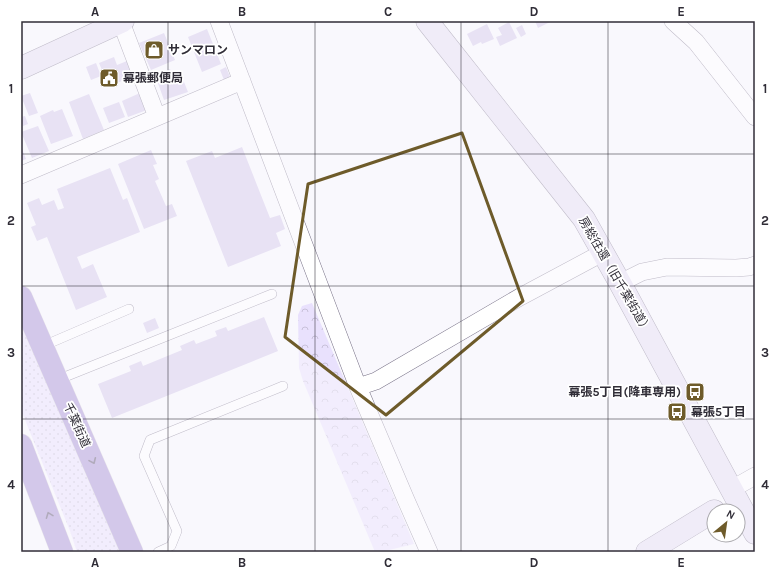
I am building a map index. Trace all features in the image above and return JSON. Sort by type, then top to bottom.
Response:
[{"type":"highway","name":"千葉街道","points":[[21,297],[132,552]]},
{"type":"highway","points":[[21,445],[62,552]]},
{"type":"street","points":[[219,21],[358,387],[430,552]]},
{"type":"street","name":"房総往還（旧千葉街道）","points":[[427,21],[584,219],[604,252],[755,533]]},
{"type":"street","points":[[673,21],[696,42],[755,117]]},
{"type":"street","points":[[21,68],[122,22],[156,117]]},
{"type":"street","points":[[21,175],[242,81]]},
{"type":"street","points":[[358,387],[376,381],[520,297],[604,252]]},
{"type":"street","points":[[620,283],[642,272],[667,267],[736,268],[755,265]]},
{"type":"street","points":[[723,503],[755,476]]},
{"type":"street","points":[[647,552],[706,516]]},
{"type":"lane","points":[[57,380],[272,294]]},
{"type":"lane","points":[[42,346],[129,309]]},
{"type":"lane","points":[[158,552],[171,546],[177,531],[144,456],[150,440],[283,386]]},
{"type":"highlighted area","points":[[462,133],[523,301],[386,415],[285,337],[308,184]]},
{"type":"green space","points":[[21,301],[122,552],[77,552],[21,410]]},
{"type":"green space","points":[[312,303],[414,544],[381,552],[375,552],[303,381],[299,368],[298,315],[302,306]]},
{"type":"building","points":[[535,21],[552,21],[538,28]]},
{"type":"building","points":[[509,22],[517,38],[500,46],[496,37],[502,35],[498,28]]},
{"type":"building","points":[[487,24],[494,39],[482,44],[481,42],[473,46],[467,34]]},
{"type":"building","points":[[522,25],[526,34],[521,37],[516,28]]},
{"type":"building","points":[[207,29],[221,64],[202,72],[188,37]]},
{"type":"building","points":[[164,33],[175,60],[151,70],[139,43]]},
{"type":"building","points":[[114,57],[117,65],[127,61],[133,76],[115,84],[111,74],[105,77],[99,63]]},
{"type":"building","points":[[96,63],[101,76],[91,80],[86,67]]},
{"type":"building","points":[[226,67],[230,77],[224,80],[220,70]]},
{"type":"building","points":[[170,69],[174,80],[182,77],[188,92],[164,100],[155,75]]},
{"type":"building","points":[[30,93],[38,113],[29,116],[21,96]]},
{"type":"building","points":[[140,93],[147,110],[128,117],[122,101]]},
{"type":"building","points":[[89,94],[104,130],[83,139],[69,102]]},
{"type":"building","points":[[119,102],[125,117],[109,123],[103,108]]},
{"type":"building","points":[[62,109],[73,136],[51,144],[40,116],[53,110],[54,112]]},
{"type":"building","points":[[25,116],[28,124],[23,126],[21,117]]},
{"type":"building","points":[[38,126],[49,151],[32,158],[21,132]]},
{"type":"building","points":[[21,146],[26,159],[21,161]]},
{"type":"building","points":[[242,147],[270,218],[280,215],[285,229],[276,233],[281,246],[228,267],[186,161],[212,151],[215,158]]},
{"type":"building","points":[[151,150],[157,164],[153,165],[159,179],[155,181],[166,206],[172,204],[177,216],[144,229],[118,164]]},
{"type":"building","points":[[110,168],[123,200],[127,198],[140,232],[77,257],[82,269],[93,264],[107,297],[76,310],[47,237],[37,241],[31,227],[36,225],[27,203],[39,198],[42,205],[54,200],[58,210],[64,208],[57,189]]},
{"type":"building","points":[[264,317],[278,351],[112,418],[98,384],[131,371],[129,366],[141,361],[143,366],[182,350],[180,346],[194,340],[196,344],[217,336],[215,331],[226,327],[228,331]]},
{"type":"building","points":[[155,318],[159,328],[147,333],[143,323]]},
{"type":"place","name":"サンマロン","points":[[154,50]]},
{"type":"place","name":"幕張郵便局","points":[[109,78]]},
{"type":"place","name":"幕張5丁目(降車専用)","points":[[695,392]]},
{"type":"place","name":"幕張5丁目","points":[[677,412]]}]
